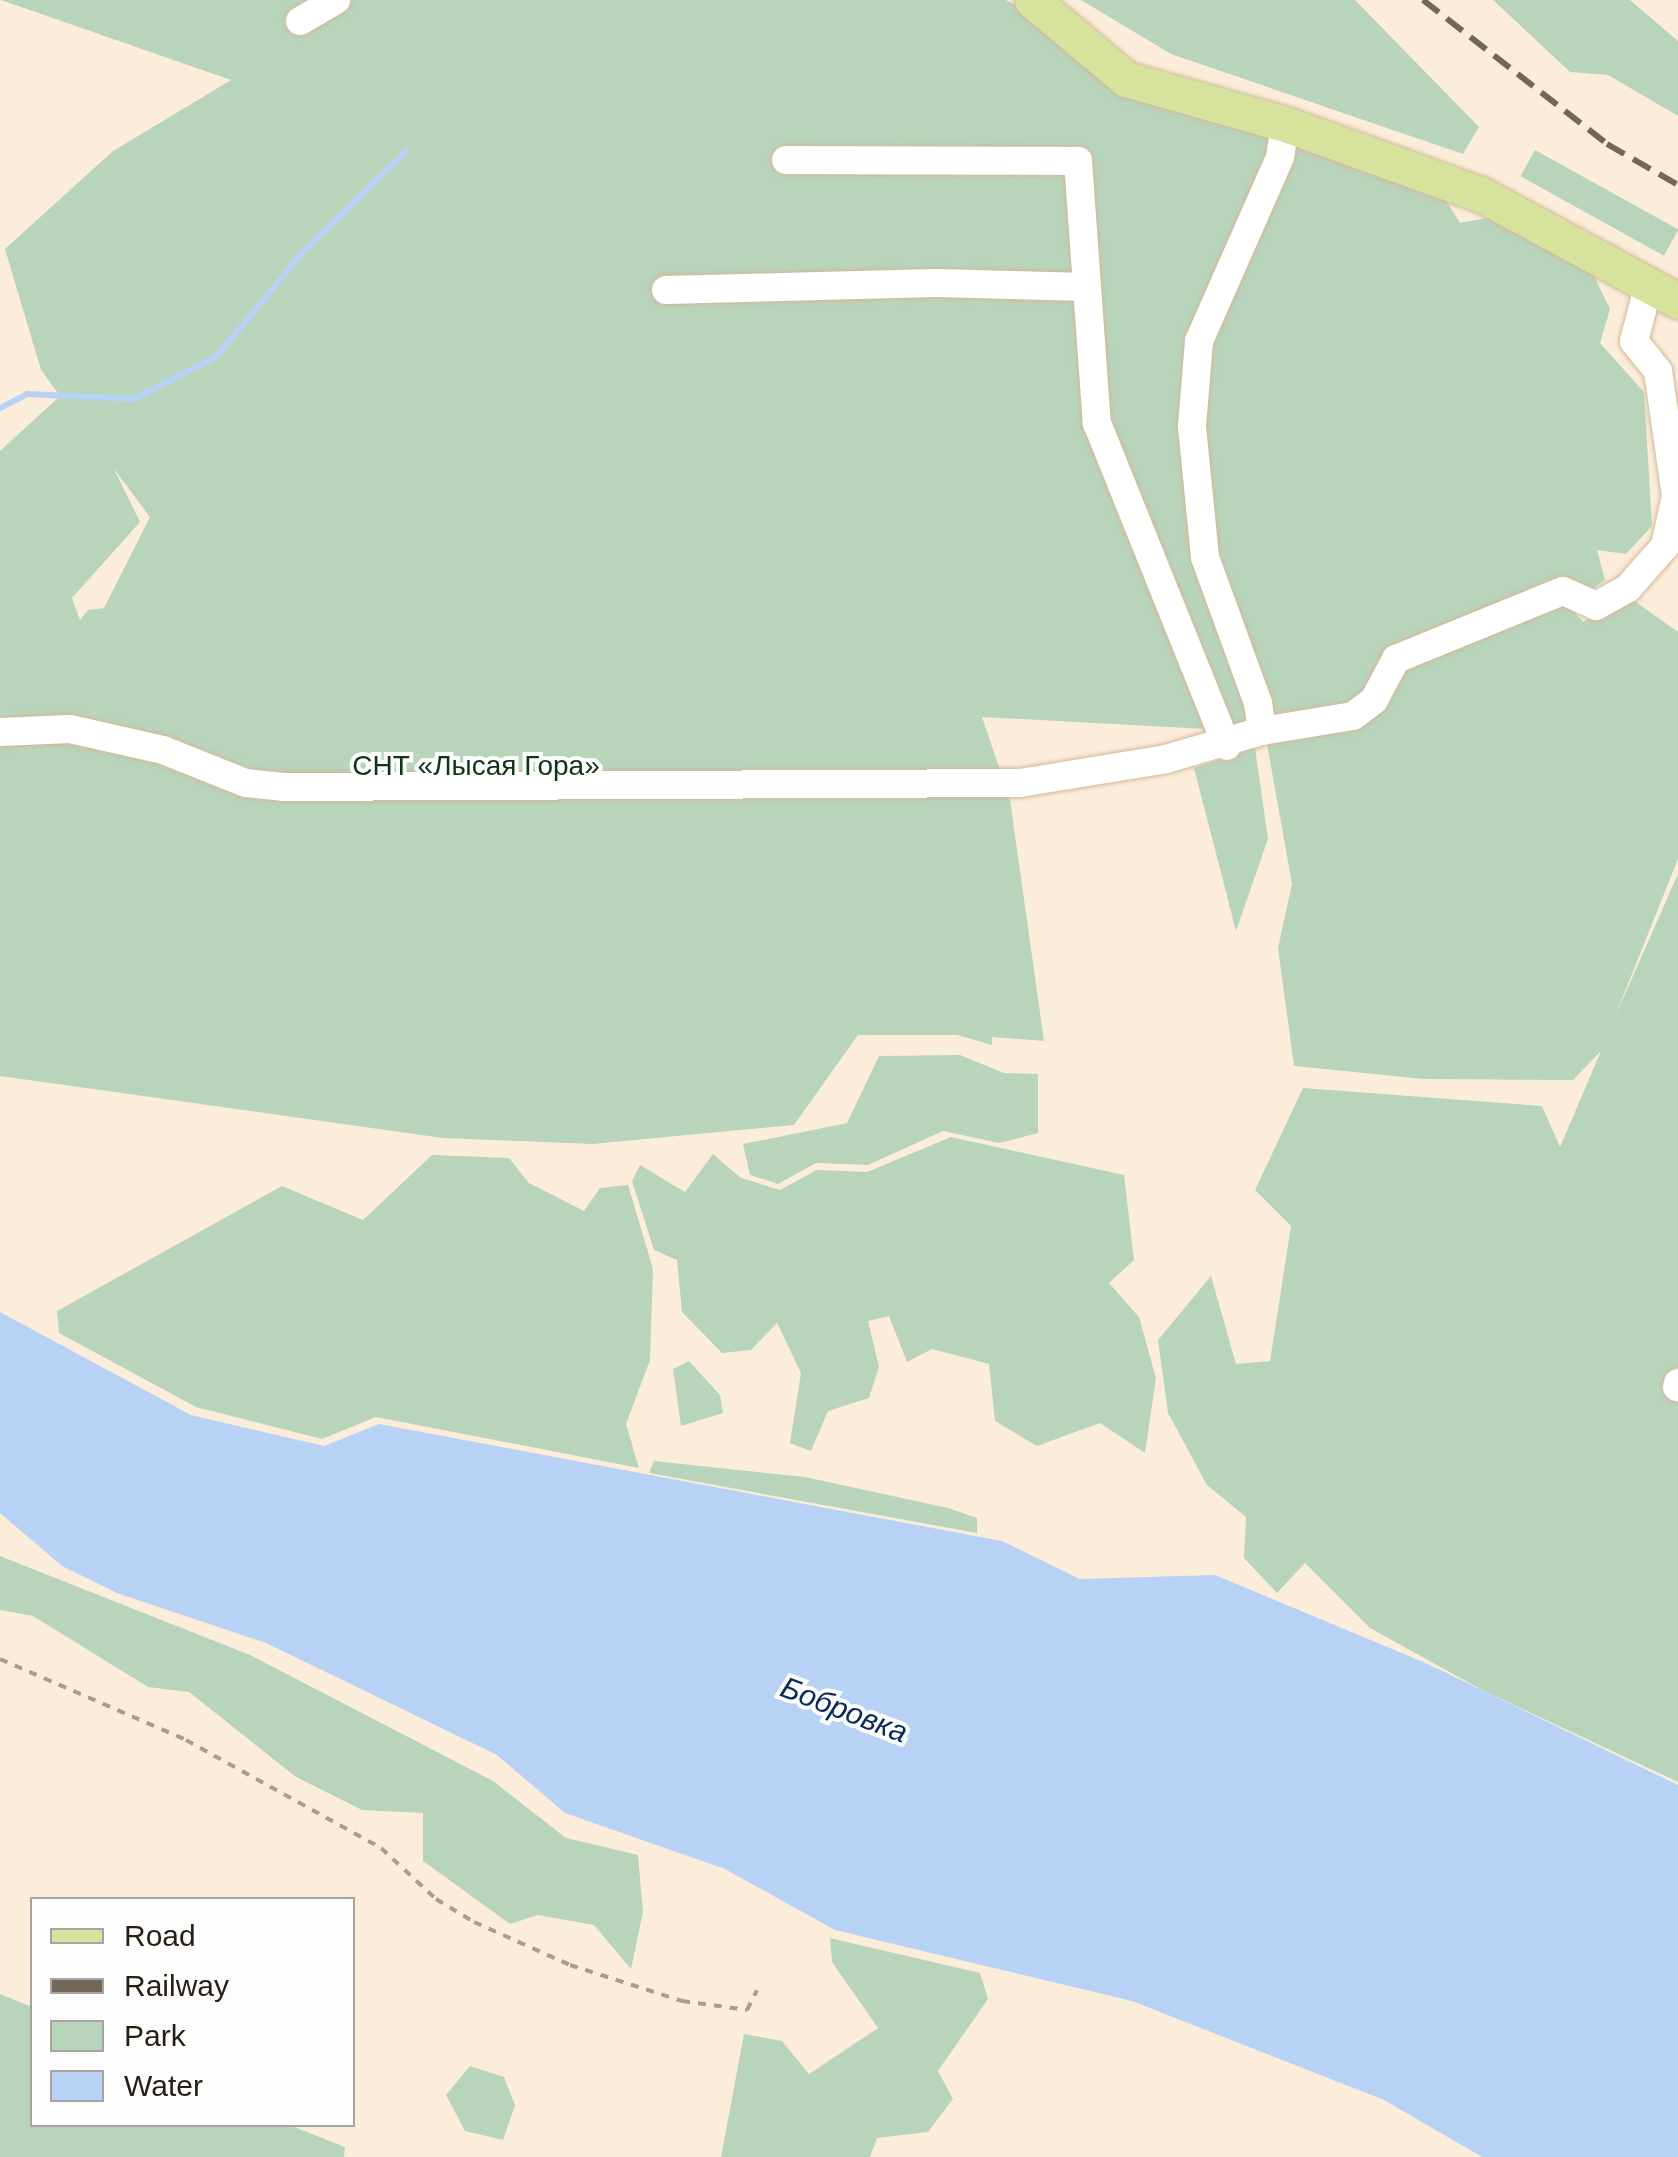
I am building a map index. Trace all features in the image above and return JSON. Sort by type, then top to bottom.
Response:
[{"type":"main road","points":[[1032,0],[1126,79],[1285,124],[1482,195],[1664,293]]},
{"type":"street","points":[[300,21],[336,0]]},
{"type":"street","points":[[1262,731],[1205,557],[1192,426],[1199,341],[1280,156],[1285,124]]},
{"type":"street","points":[[786,160],[1078,161],[1097,422],[1227,746]]},
{"type":"street","points":[[666,290],[936,283],[1087,287]]},
{"type":"street","points":[[0,732],[70,729],[163,750],[246,783],[283,787],[1020,783],[1227,746],[1262,731],[1353,716],[1374,700],[1396,658],[1563,591],[1596,606],[1628,588],[1665,546],[1676,496],[1661,389],[1658,371],[1634,341],[1664,293]]},
{"type":"path","points":[[0,1659],[218,1758],[381,1848],[449,1907],[570,1965],[682,2001],[747,2010],[758,1990]]},
{"type":"green space","name":"СНТ «Лысая Гора»","points":[[1,0],[1006,0],[1069,36],[1279,127],[1215,271],[1187,469],[1252,700],[1243,731],[982,717],[1010,800],[1044,1041],[992,1037],[992,1045],[957,1035],[858,1035],[794,1125],[592,1144],[443,1138],[0,1076],[0,451],[60,396],[41,370],[5,249],[113,151],[231,80]],"holes":[[[114,469],[150,517],[104,608],[88,610],[80,620],[72,598],[140,522]]]},
{"type":"green space","points":[[1081,0],[1355,0],[1479,127],[1463,154],[1171,54]]},
{"type":"green space","points":[[1493,0],[1630,0],[1678,41],[1678,116],[1608,75],[1570,72]]},
{"type":"green space","points":[[1296,136],[1438,187],[1460,223],[1508,214],[1591,270],[1610,309],[1600,343],[1644,392],[1652,526],[1626,554],[1597,550],[1605,580],[1569,606],[1583,622],[1626,595],[1678,632],[1678,859],[1614,1019],[1678,874],[1678,1782],[1484,1691],[1370,1628],[1305,1563],[1277,1593],[1244,1558],[1246,1517],[1207,1485],[1168,1413],[1158,1340],[1211,1276],[1236,1364],[1270,1361],[1291,1226],[1255,1190],[1303,1088],[1542,1106],[1560,1147],[1601,1051],[1573,1080],[1423,1079],[1294,1066],[1278,948],[1292,884],[1257,688],[1205,547],[1205,330]]},
{"type":"green space","points":[[1535,150],[1678,229],[1664,256],[1520,176]]},
{"type":"green space","points":[[1255,748],[1268,839],[1236,931],[1194,768]]},
{"type":"green space","points":[[960,1055],[1004,1073],[1038,1074],[1038,1133],[999,1143],[943,1131],[868,1165],[816,1163],[778,1184],[750,1175],[743,1144],[847,1123],[879,1056]]},
{"type":"green space","points":[[951,1137],[1124,1175],[1134,1260],[1109,1283],[1139,1317],[1156,1378],[1145,1453],[1100,1423],[1037,1446],[995,1421],[989,1364],[932,1349],[907,1362],[889,1316],[868,1321],[879,1367],[869,1398],[828,1411],[811,1451],[790,1443],[801,1373],[777,1323],[751,1350],[722,1353],[682,1312],[677,1260],[654,1250],[632,1181],[640,1165],[685,1192],[713,1154],[741,1178],[780,1190],[817,1170],[867,1172]]},
{"type":"green space","points":[[432,1155],[509,1158],[529,1183],[584,1211],[600,1188],[628,1185],[653,1269],[650,1360],[626,1424],[639,1468],[376,1417],[322,1439],[196,1407],[59,1333],[57,1311],[282,1186],[363,1220]]},
{"type":"green space","points":[[689,1361],[720,1395],[723,1413],[681,1426],[673,1369]]},
{"type":"green space","points":[[654,1461],[805,1477],[948,1508],[977,1518],[977,1533],[649,1473]]},
{"type":"green space","points":[[0,1556],[250,1655],[493,1781],[566,1838],[638,1855],[643,1912],[631,1969],[594,1925],[538,1915],[510,1924],[423,1861],[423,1813],[362,1810],[296,1777],[189,1692],[148,1687],[33,1616],[0,1610]]},
{"type":"green space","points":[[830,1938],[980,1973],[988,1999],[938,2071],[953,2099],[928,2132],[877,2138],[870,2157],[721,2157],[744,2034],[782,2041],[809,2074],[878,2028],[832,1962]]},
{"type":"green space","points":[[0,1994],[30,2006],[30,2127],[294,2127],[345,2147],[344,2157],[0,2157]]},
{"type":"green space","points":[[470,2066],[504,2077],[515,2105],[503,2140],[465,2131],[446,2095]]},
{"type":"water","name":"Бобровка","points":[[0,1312],[191,1415],[324,1446],[379,1424],[1002,1541],[1080,1579],[1215,1575],[1428,1664],[1678,1785],[1678,2157],[1482,2157],[1384,2100],[1132,2001],[835,1930],[725,1869],[565,1813],[497,1755],[266,1643],[117,1593],[62,1566],[0,1513]]},
{"type":"waterway","points":[[0,408],[27,394],[134,399],[217,356],[301,254],[406,151]]},
{"type":"railway","points":[[1423,0],[1607,144],[1678,185]]}]
